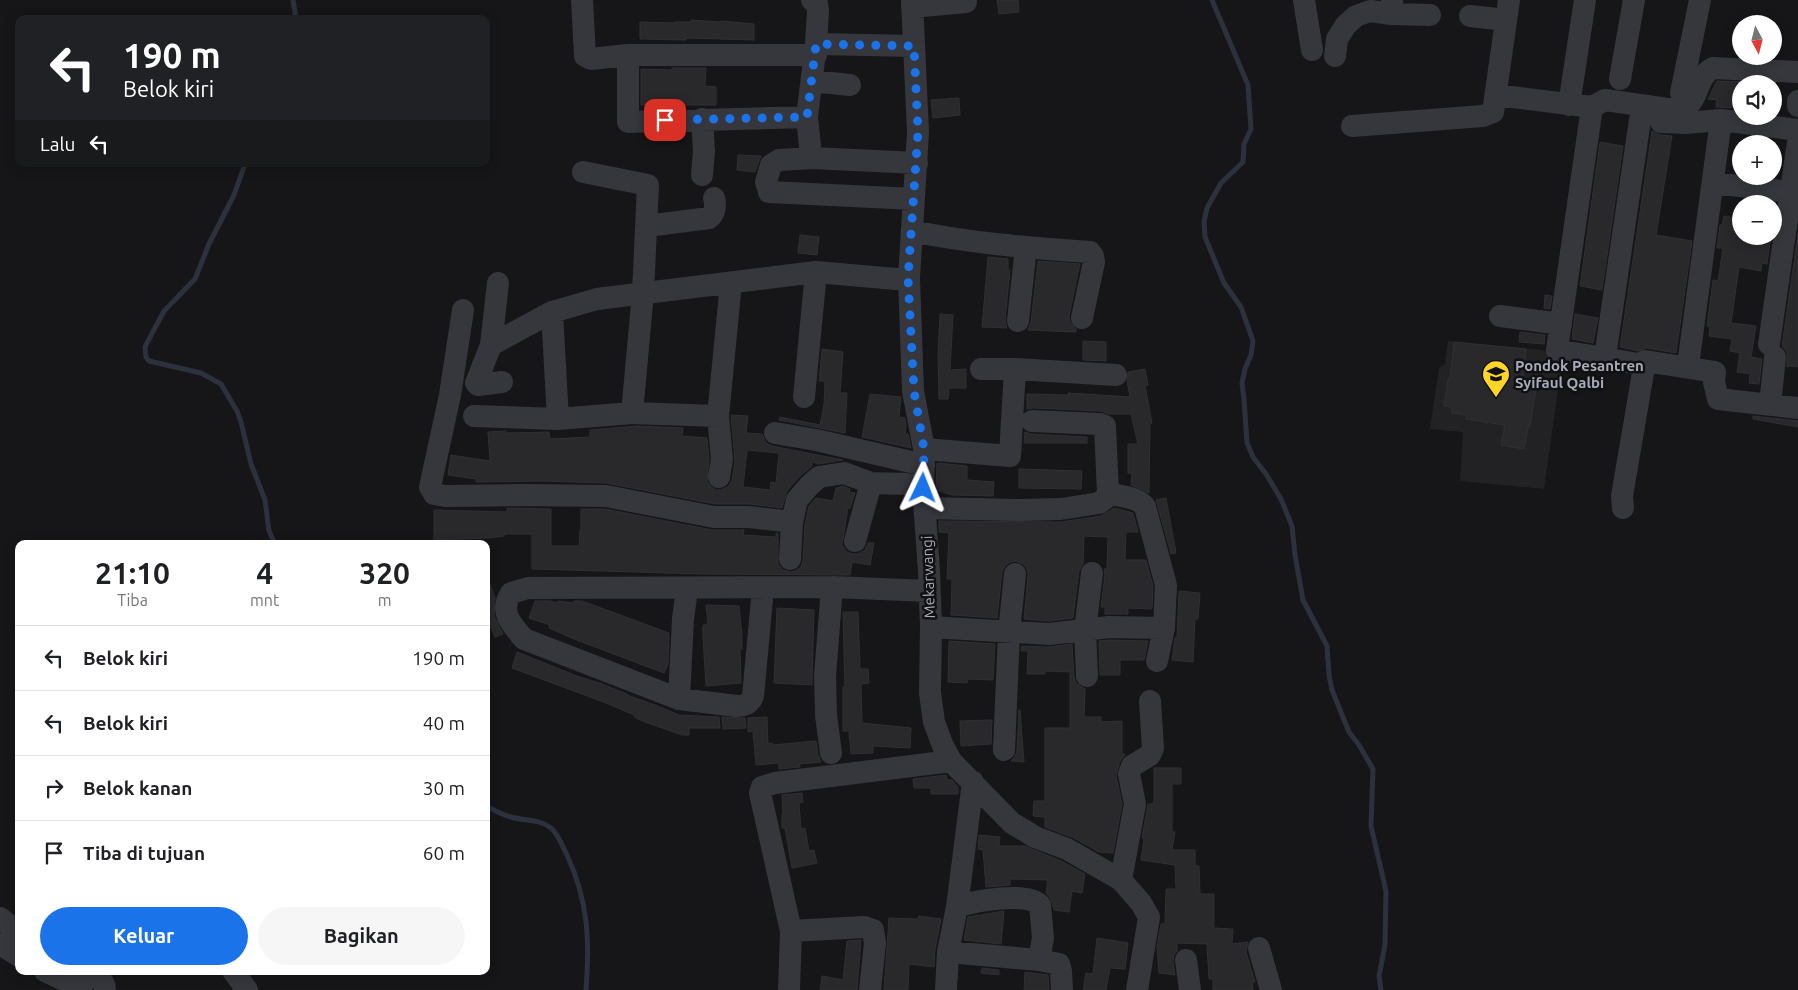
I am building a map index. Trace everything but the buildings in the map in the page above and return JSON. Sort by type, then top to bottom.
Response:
[{"type":"street","points":[[582,0],[585,56],[591,60],[628,56],[914,46]]},
{"type":"street","points":[[810,146],[807,117],[816,50],[818,10],[817,4],[812,0]]},
{"type":"street","points":[[1304,0],[1312,50]]},
{"type":"street","points":[[1569,104],[1585,0]]},
{"type":"street","points":[[1620,79],[1634,0]]},
{"type":"street","points":[[1681,93],[1700,0]]},
{"type":"street","points":[[912,4],[966,2]]},
{"type":"street","name":"Mekarwangi","points":[[912,4],[917,100],[916,163],[908,278],[914,391],[924,457],[924,498],[931,627],[930,693],[934,722],[943,746],[951,760],[1012,823],[1035,837],[1066,849],[1121,880],[1141,903],[1149,917],[1137,990]]},
{"type":"street","points":[[1335,56],[1337,39],[1346,25],[1356,16],[1392,7],[1421,10]]},
{"type":"street","points":[[1352,126],[1483,116],[1492,112],[1508,10],[1470,16]]},
{"type":"street","points":[[628,56],[628,122],[807,117]]},
{"type":"street","points":[[1644,365],[1558,350],[1561,324],[1600,111],[1605,100],[1675,110],[1684,109],[1692,102],[1701,81],[1708,71],[1713,68],[1798,72]]},
{"type":"street","points":[[812,81],[850,85]]},
{"type":"street","points":[[1496,95],[1569,104],[1640,120],[1686,123],[1721,120],[1798,130]]},
{"type":"street","points":[[1798,101],[1798,106]]},
{"type":"street","points":[[702,119],[704,151],[702,175]]},
{"type":"street","points":[[1606,350],[1640,120]]},
{"type":"street","points":[[1689,358],[1721,120]]},
{"type":"street","points":[[1770,405],[1772,351],[1798,142]]},
{"type":"street","points":[[914,199],[769,192],[766,182],[771,165],[779,160],[812,158],[916,163]]},
{"type":"street","points":[[583,172],[648,185],[643,293],[632,413]]},
{"type":"street","points":[[1713,183],[1791,192]]},
{"type":"street","points":[[647,226],[708,218],[714,212],[714,198]]},
{"type":"street","points":[[912,231],[1026,247],[1090,252],[1094,262],[1082,318]]},
{"type":"street","points":[[1018,321],[1026,247]]},
{"type":"street","points":[[491,345],[552,312],[597,299],[816,272],[896,279],[908,278]]},
{"type":"street","points":[[804,397],[816,272]]},
{"type":"street","points":[[498,283],[491,345],[476,383],[478,385],[502,382]]},
{"type":"street","points":[[719,477],[722,459],[718,416],[731,283]]},
{"type":"street","points":[[463,310],[450,395],[430,487],[434,494],[444,496],[606,496],[714,516],[750,517],[792,522]]},
{"type":"street","points":[[552,312],[558,419]]},
{"type":"street","points":[[1500,316],[1561,324]]},
{"type":"street","points":[[1623,508],[1622,496],[1646,361],[1714,372],[1718,399],[1798,408]]},
{"type":"street","points":[[981,369],[1015,369],[1116,375]]},
{"type":"street","points":[[775,433],[924,457],[1010,456],[1015,369]]},
{"type":"street","points":[[474,416],[558,419],[632,413],[718,416]]},
{"type":"street","points":[[790,559],[792,522],[798,500],[818,477],[844,473],[872,483],[906,484],[924,498],[1021,510],[1061,509],[1099,503],[1106,498],[1108,493],[1105,426],[1100,424],[1032,421]]},
{"type":"street","points":[[856,541],[872,483]]},
{"type":"street","points":[[1108,493],[1138,501],[1145,507],[1166,586],[1164,628],[1157,661]]},
{"type":"street","points":[[1086,676],[1085,630],[1092,572]]},
{"type":"street","points":[[1004,750],[1009,632],[1016,574]]},
{"type":"street","points":[[763,588],[753,696],[751,701],[744,706],[679,699],[524,639],[511,624],[506,613],[506,601],[512,593],[528,588],[687,589],[722,586],[763,588],[832,587],[929,591]]},
{"type":"street","points":[[831,753],[826,715],[825,676],[832,587]]},
{"type":"street","points":[[679,699],[683,619],[687,589]]},
{"type":"street","points":[[931,627],[1060,634],[1109,627],[1164,628]]},
{"type":"street","points":[[1121,880],[1134,804],[1129,774],[1132,766],[1150,755],[1153,748],[1150,701]]},
{"type":"street","points":[[789,990],[791,931],[760,793],[762,787],[775,783],[951,760]]},
{"type":"street","points":[[946,990],[948,952],[957,907],[972,782]]},
{"type":"street","points":[[957,907],[971,902],[1015,898],[1038,902],[1040,905],[1042,938],[1039,960]]},
{"type":"street","points":[[0,918],[15,930]]},
{"type":"street","points":[[791,931],[864,927],[873,930],[876,943],[870,990]]},
{"type":"street","points":[[0,944],[15,953]]},
{"type":"street","points":[[1259,948],[1271,990]]},
{"type":"street","points":[[948,952],[1039,960],[1059,964],[1062,990]]},
{"type":"street","points":[[1186,960],[1190,990]]},
{"type":"street","points":[[61,975],[94,983]]},
{"type":"street","points":[[236,975],[247,990]]},
{"type":"shaded area","name":"Pondok Pesantren Syifaul Qalbi","points":[[1448,341],[1542,350],[1563,354],[1544,489],[1460,481],[1463,432],[1430,429],[1439,368],[1445,364]]},
{"type":"waterway","points":[[293,0],[295,15]]},
{"type":"waterway","points":[[1212,0],[1248,85],[1251,129],[1244,144],[1243,162],[1221,183],[1207,208],[1204,222],[1205,237],[1224,283],[1241,307],[1253,341],[1251,355],[1242,383],[1247,443],[1253,457],[1281,499],[1292,526],[1303,600],[1327,646],[1332,690],[1349,732],[1373,769],[1371,826],[1386,891],[1385,945],[1379,976],[1381,990]]},
{"type":"waterway","points":[[244,167],[234,195],[209,244],[195,279],[164,311],[145,347],[146,357],[149,361],[201,373],[221,384],[237,411],[241,422],[251,464],[265,500],[269,531],[273,540]]},
{"type":"waterway","points":[[490,808],[508,816],[547,825],[558,837],[574,872],[586,921],[588,955],[586,990]]},
{"type":"place","name":"Pondok Pesantren Syifaul Qalbi","points":[[1496,398]]},
{"type":"route","points":[[665,120],[807,117],[816,44],[914,46],[918,132],[908,278],[914,391],[924,449],[923,488]]}]
